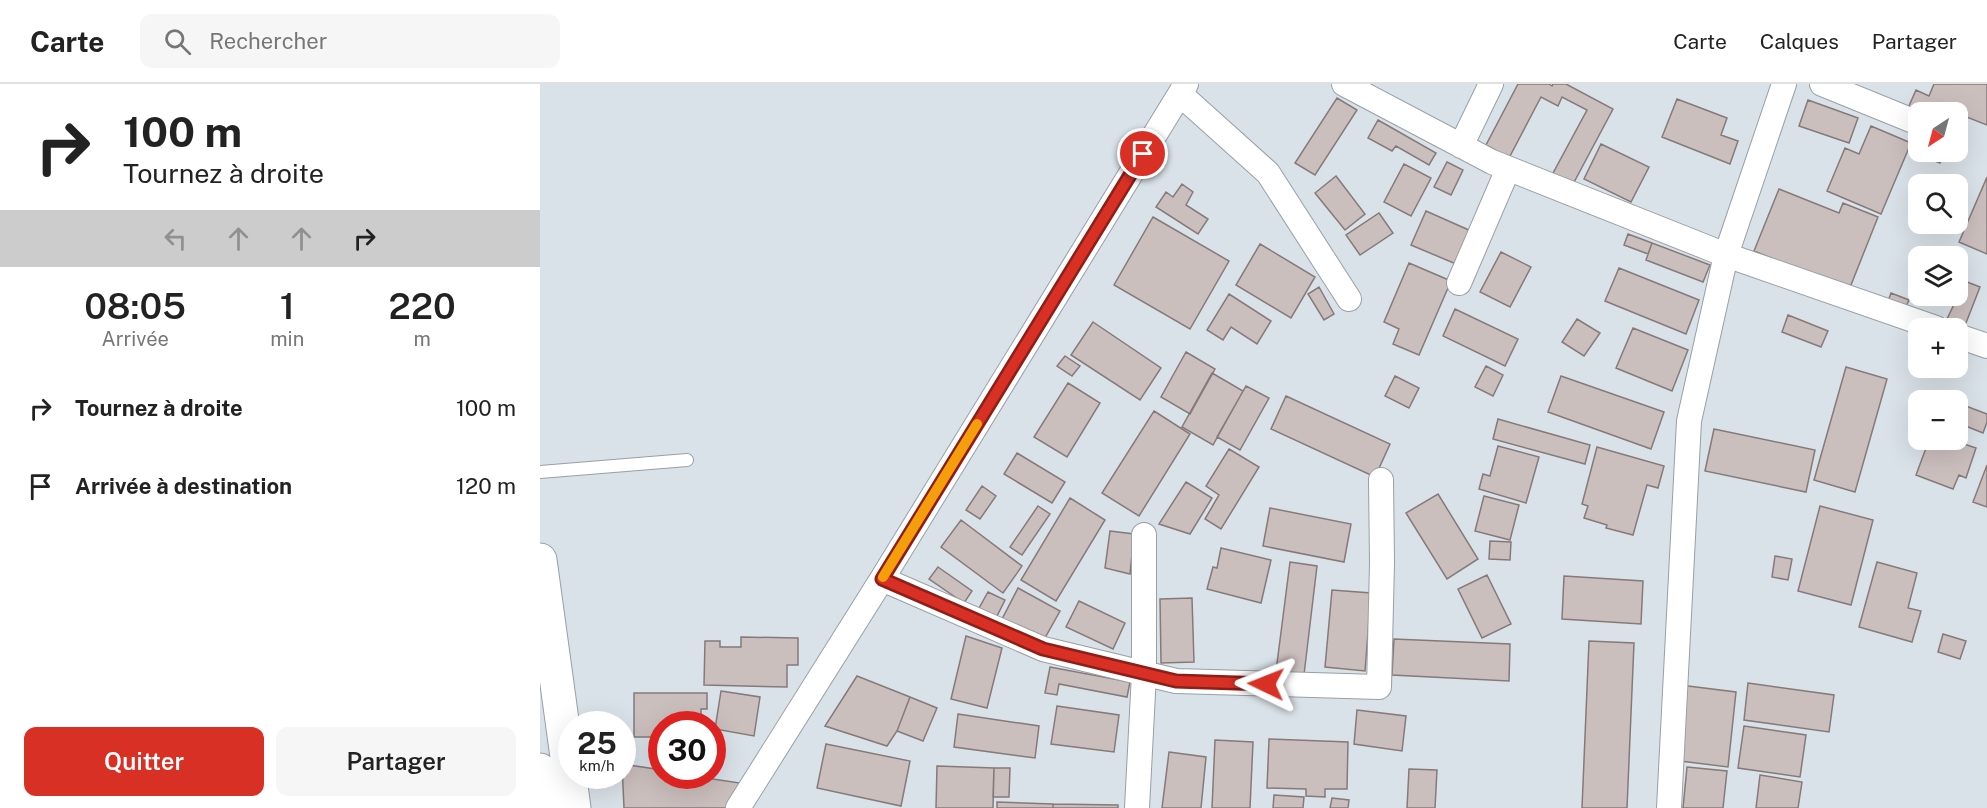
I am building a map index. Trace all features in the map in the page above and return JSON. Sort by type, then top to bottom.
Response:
[{"type":"highway","points":[[540,560],[574,808]]},
{"type":"highway","points":[[540,770],[545,808]]},
{"type":"street","points":[[1344,84],[1508,169],[1726,255],[1908,318]]},
{"type":"street","points":[[1461,146],[1491,84]]},
{"type":"street","points":[[1669,808],[1689,421],[1726,255],[1784,84]]},
{"type":"street","points":[[1822,84],[1908,119]]},
{"type":"street","points":[[738,808],[882,579],[1183,89],[1268,173],[1349,299]]},
{"type":"street","points":[[1459,284],[1508,169]]},
{"type":"street","points":[[1968,339],[1987,346]]},
{"type":"street","points":[[882,579],[1043,649],[1176,681],[1379,687],[1381,480]]},
{"type":"street","points":[[1137,808],[1144,674],[1144,535]]},
{"type":"lane","points":[[540,472],[687,460]]},
{"type":"building","points":[[1518,84],[1549,84],[1552,86],[1553,84],[1566,84],[1613,109],[1572,186],[1552,175],[1587,110],[1562,97],[1558,106],[1541,97],[1509,158],[1486,145]]},
{"type":"building","points":[[1934,84],[1987,84],[1987,125],[1968,118],[1968,102],[1911,102],[1916,90],[1929,96]]},
{"type":"building","points":[[1337,98],[1357,110],[1315,175],[1295,163]]},
{"type":"building","points":[[1677,99],[1727,118],[1721,135],[1738,141],[1730,164],[1662,137]]},
{"type":"building","points":[[1808,100],[1858,118],[1849,143],[1799,126]]},
{"type":"building","points":[[1378,120],[1436,153],[1429,165],[1396,146],[1392,151],[1368,138]]},
{"type":"building","points":[[1871,126],[1908,142],[1908,150],[1881,214],[1827,191],[1845,148],[1859,154]]},
{"type":"building","points":[[1601,144],[1649,167],[1631,202],[1584,179]]},
{"type":"building","points":[[1447,162],[1463,170],[1451,195],[1434,187]]},
{"type":"building","points":[[1404,164],[1431,178],[1411,216],[1384,202]]},
{"type":"building","points":[[1336,176],[1365,214],[1345,230],[1315,193]]},
{"type":"building","points":[[1987,177],[1987,254],[1959,242],[1962,234],[1968,234],[1968,221]]},
{"type":"building","points":[[1182,184],[1193,192],[1186,205],[1208,219],[1198,234],[1156,207],[1166,192],[1173,197]]},
{"type":"building","points":[[1779,189],[1839,213],[1843,203],[1878,217],[1849,290],[1754,251]]},
{"type":"building","points":[[1426,211],[1471,231],[1456,264],[1411,245]]},
{"type":"building","points":[[1379,213],[1393,233],[1360,255],[1346,235]]},
{"type":"building","points":[[1153,217],[1229,261],[1190,329],[1114,285]]},
{"type":"building","points":[[1628,234],[1652,243],[1648,254],[1624,245]]},
{"type":"building","points":[[1652,243],[1710,265],[1703,282],[1646,260]]},
{"type":"building","points":[[1260,244],[1315,277],[1291,318],[1236,285]]},
{"type":"building","points":[[1501,252],[1531,267],[1510,307],[1480,292]]},
{"type":"building","points":[[1409,263],[1451,281],[1419,355],[1393,344],[1399,329],[1384,322]]},
{"type":"building","points":[[1619,268],[1699,300],[1686,334],[1605,301]]},
{"type":"building","points":[[1968,282],[1980,287],[1968,318],[1947,318],[1953,306],[1968,306]]},
{"type":"building","points":[[1319,287],[1334,314],[1324,320],[1308,294]]},
{"type":"building","points":[[1891,293],[1908,300],[1904,311],[1887,304]]},
{"type":"building","points":[[1229,294],[1271,321],[1257,344],[1231,327],[1223,340],[1207,330]]},
{"type":"building","points":[[1455,309],[1518,339],[1505,366],[1443,336]]},
{"type":"building","points":[[1788,315],[1828,331],[1821,347],[1782,332]]},
{"type":"building","points":[[1577,319],[1600,333],[1584,356],[1562,342]]},
{"type":"building","points":[[1093,322],[1161,368],[1140,400],[1071,355]]},
{"type":"building","points":[[1633,328],[1688,350],[1672,391],[1616,368]]},
{"type":"building","points":[[1186,352],[1215,369],[1190,414],[1161,397]]},
{"type":"building","points":[[1065,356],[1080,366],[1072,376],[1057,366]]},
{"type":"building","points":[[1486,366],[1503,375],[1493,396],[1475,387]]},
{"type":"building","points":[[1846,367],[1887,379],[1855,492],[1814,480]]},
{"type":"building","points":[[1212,373],[1243,391],[1213,445],[1182,427]]},
{"type":"building","points":[[1395,376],[1419,388],[1409,408],[1385,396]]},
{"type":"building","points":[[1561,376],[1664,412],[1651,449],[1548,412]]},
{"type":"building","points":[[1068,383],[1100,403],[1067,457],[1034,437]]},
{"type":"building","points":[[1246,386],[1269,398],[1240,450],[1217,437]]},
{"type":"building","points":[[1286,396],[1390,444],[1375,477],[1271,429]]},
{"type":"building","points":[[1968,407],[1987,414],[1983,433],[1968,427]]},
{"type":"building","points":[[1154,411],[1190,434],[1139,516],[1102,493]]},
{"type":"building","points":[[1498,419],[1590,445],[1585,464],[1493,439]]},
{"type":"building","points":[[1714,429],[1815,450],[1806,492],[1705,471]]},
{"type":"building","points":[[1968,445],[1976,448],[1966,478],[1959,475],[1953,489],[1916,475],[1925,450],[1968,450]]},
{"type":"building","points":[[1498,446],[1539,457],[1526,503],[1479,489],[1483,474],[1490,476]]},
{"type":"building","points":[[1597,447],[1664,466],[1658,488],[1647,485],[1633,535],[1606,528],[1607,525],[1584,518],[1588,506],[1582,504]]},
{"type":"building","points":[[1229,449],[1259,467],[1221,529],[1205,519],[1219,495],[1206,486]]},
{"type":"building","points":[[1017,453],[1065,482],[1052,503],[1004,474]]},
{"type":"building","points":[[1987,465],[1987,507],[1973,502]]},
{"type":"building","points":[[1186,482],[1212,498],[1190,534],[1159,524]]},
{"type":"building","points":[[982,486],[996,496],[980,519],[966,510]]},
{"type":"building","points":[[1438,494],[1478,559],[1447,579],[1406,513]]},
{"type":"building","points":[[1484,496],[1519,505],[1510,540],[1475,531]]},
{"type":"building","points":[[1070,498],[1105,520],[1056,601],[1021,580]]},
{"type":"building","points":[[1038,506],[1050,514],[1022,555],[1010,547]]},
{"type":"building","points":[[1820,506],[1873,520],[1851,605],[1798,591]]},
{"type":"building","points":[[1270,508],[1351,524],[1344,562],[1263,546]]},
{"type":"building","points":[[961,520],[1022,566],[1003,593],[941,547]]},
{"type":"building","points":[[1110,531],[1134,534],[1130,574],[1105,568]]},
{"type":"building","points":[[1490,541],[1511,542],[1510,560],[1489,559]]},
{"type":"building","points":[[1221,548],[1271,560],[1261,603],[1207,589],[1213,567],[1217,568]]},
{"type":"building","points":[[1775,556],[1792,559],[1788,580],[1772,577]]},
{"type":"building","points":[[1290,562],[1317,566],[1303,683],[1275,679]]},
{"type":"building","points":[[1877,562],[1917,573],[1908,608],[1921,611],[1912,642],[1859,627]]},
{"type":"building","points":[[938,567],[972,591],[964,603],[929,579]]},
{"type":"building","points":[[1487,575],[1511,624],[1482,638],[1458,589]]},
{"type":"building","points":[[1564,576],[1643,581],[1641,624],[1562,619]]},
{"type":"building","points":[[1018,588],[1060,611],[1041,645],[1000,623]]},
{"type":"building","points":[[1332,590],[1371,593],[1365,671],[1325,667]]},
{"type":"building","points":[[988,592],[1005,600],[996,618],[978,610]]},
{"type":"building","points":[[1192,598],[1194,662],[1161,663],[1160,599]]},
{"type":"building","points":[[1079,601],[1125,623],[1113,649],[1066,627]]},
{"type":"building","points":[[1943,634],[1966,641],[1960,659],[1938,652]]},
{"type":"building","points":[[966,636],[1002,648],[987,708],[951,699]]},
{"type":"building","points":[[741,637],[798,638],[798,665],[787,665],[787,687],[704,685],[705,641],[720,641],[720,647],[741,647]]},
{"type":"building","points":[[1394,639],[1510,644],[1509,681],[1392,675]]},
{"type":"building","points":[[1589,641],[1634,643],[1627,808],[1582,808]]},
{"type":"building","points":[[1050,667],[1130,682],[1127,697],[1059,684],[1057,695],[1045,693]]},
{"type":"building","points":[[857,676],[910,697],[897,731],[887,746],[825,726]]},
{"type":"building","points":[[1748,683],[1834,695],[1829,732],[1744,720]]},
{"type":"building","points":[[1680,685],[1736,692],[1728,767],[1672,760]]},
{"type":"building","points":[[721,691],[760,697],[754,736],[726,731],[726,711],[718,711]]},
{"type":"building","points":[[634,693],[707,693],[707,709],[701,709],[701,711],[648,711],[648,737],[636,737],[636,711],[634,711]]},
{"type":"building","points":[[910,697],[937,708],[923,741],[897,731]]},
{"type":"building","points":[[1057,706],[1119,715],[1114,752],[1051,744]]},
{"type":"building","points":[[1357,710],[1406,716],[1402,751],[1354,744]]},
{"type":"building","points":[[958,714],[1039,726],[1035,758],[954,747]]},
{"type":"building","points":[[1744,726],[1806,735],[1800,777],[1738,768]]},
{"type":"building","points":[[1269,739],[1348,742],[1347,789],[1325,789],[1325,797],[1306,796],[1306,789],[1267,788]]},
{"type":"building","points":[[1215,740],[1253,742],[1250,808],[1212,808]]},
{"type":"building","points":[[826,744],[910,761],[901,806],[817,788]]},
{"type":"building","points":[[1169,752],[1206,757],[1201,808],[1162,808]]},
{"type":"building","points":[[636,766],[648,768],[648,789],[726,789],[726,781],[740,783],[726,808],[624,808],[623,789],[636,789]]},
{"type":"building","points":[[937,766],[994,768],[993,808],[936,808]]},
{"type":"building","points":[[1687,767],[1727,771],[1723,808],[1683,808]]},
{"type":"building","points":[[994,768],[1010,768],[1009,797],[993,797]]},
{"type":"building","points":[[1409,769],[1437,770],[1435,808],[1407,808]]},
{"type":"building","points":[[1760,775],[1802,782],[1798,808],[1756,808]]},
{"type":"building","points":[[1274,795],[1304,797],[1303,808],[1273,808]]},
{"type":"building","points":[[1332,798],[1349,800],[1348,808],[1330,808]]},
{"type":"building","points":[[997,802],[1053,804],[1053,808],[997,808]]},
{"type":"building","points":[[1053,804],[1118,805],[1118,808],[1053,808]]},
{"type":"slow traffic","points":[[883,577],[977,424]]},
{"type":"route","points":[[1143,154],[882,579],[1043,649],[1176,681],[1266,684]]}]
